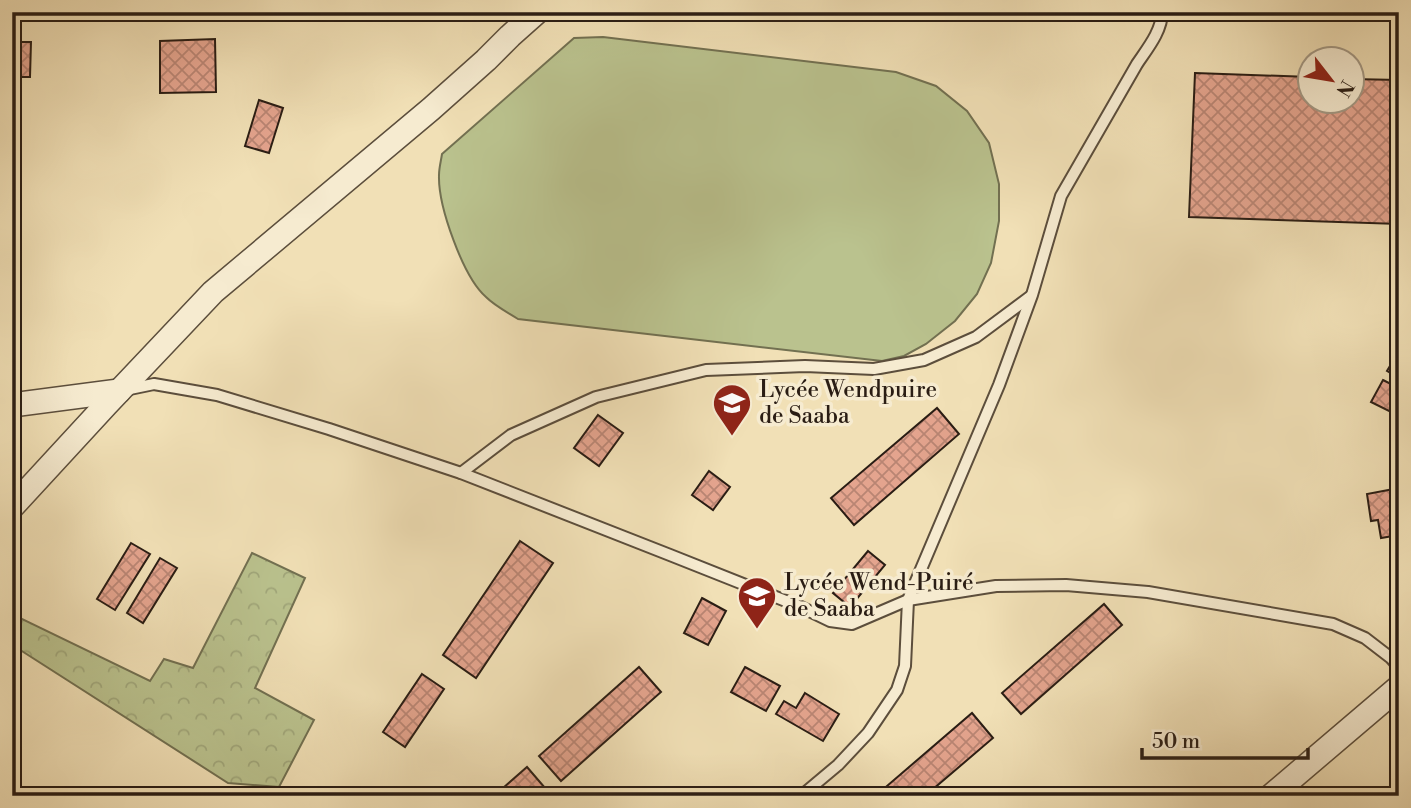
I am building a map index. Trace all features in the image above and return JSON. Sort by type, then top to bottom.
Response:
[{"type":"street","points":[[12,507],[213,292],[431,109],[537,12]]},
{"type":"street","points":[[12,405],[119,391]]},
{"type":"street","points":[[1271,796],[1399,687]]},
{"type":"lane","points":[[801,796],[838,765],[868,733],[897,690],[905,666],[908,600],[999,386],[1032,295],[1061,196],[1151,44],[1162,22],[1162,12]]},
{"type":"lane","points":[[461,473],[511,435],[596,397],[706,370],[804,366],[874,369],[924,360],[976,337],[1032,295]]},
{"type":"lane","points":[[119,391],[154,384],[216,395],[461,473],[830,621],[852,624],[908,600],[996,586],[1066,584],[1148,592],[1333,624],[1365,638],[1399,667]]},
{"type":"green space","points":[[603,37],[896,72],[936,86],[967,111],[989,143],[999,184],[999,221],[991,263],[977,294],[955,321],[926,344],[904,356],[882,361],[518,319],[497,306],[477,287],[453,240],[440,188],[442,154],[574,38]]},
{"type":"green space","points":[[252,553],[305,578],[255,688],[314,720],[279,787],[228,783],[14,646],[14,615],[150,681],[164,659],[193,668]]},
{"type":"building","points":[[215,39],[216,92],[160,93],[160,41]]},
{"type":"building","points":[[12,42],[31,42],[30,77],[12,77]]},
{"type":"building","points":[[1195,73],[1296,77],[1296,116],[1366,116],[1366,79],[1399,80],[1399,224],[1189,217]]},
{"type":"building","points":[[259,100],[283,108],[269,153],[245,146]]},
{"type":"building","points":[[1399,351],[1399,378],[1387,371]]},
{"type":"building","points":[[1383,380],[1399,388],[1399,416],[1371,402]]},
{"type":"building","points":[[937,408],[959,434],[854,525],[831,498]]},
{"type":"building","points":[[598,415],[623,433],[599,466],[574,448]]},
{"type":"building","points":[[709,471],[730,487],[713,510],[692,495]]},
{"type":"building","points":[[1399,488],[1399,535],[1381,538],[1378,520],[1371,521],[1367,494]]},
{"type":"building","points":[[520,541],[553,563],[476,678],[443,655]]},
{"type":"building","points":[[131,543],[150,554],[115,610],[97,599]]},
{"type":"building","points":[[868,551],[885,565],[850,607],[833,593]]},
{"type":"building","points":[[160,558],[177,568],[143,623],[127,613]]},
{"type":"building","points":[[702,598],[726,611],[708,645],[684,633]]},
{"type":"building","points":[[1104,604],[1122,625],[1021,714],[1002,693]]},
{"type":"building","points":[[639,667],[661,692],[561,781],[539,756]]},
{"type":"building","points":[[745,667],[780,686],[766,711],[731,692]]},
{"type":"building","points":[[422,674],[444,689],[405,747],[383,732]]},
{"type":"building","points":[[805,693],[839,714],[823,741],[776,714],[784,701],[796,708]]},
{"type":"building","points":[[972,713],[993,738],[925,796],[884,796],[880,792]]},
{"type":"building","points":[[527,767],[545,788],[536,796],[494,796]]},
{"type":"place","name":"Lycée Wendpuire de Saaba","points":[[732,437]]},
{"type":"place","name":"Lycée Wend-Puiré de Saaba","points":[[757,630]]}]
